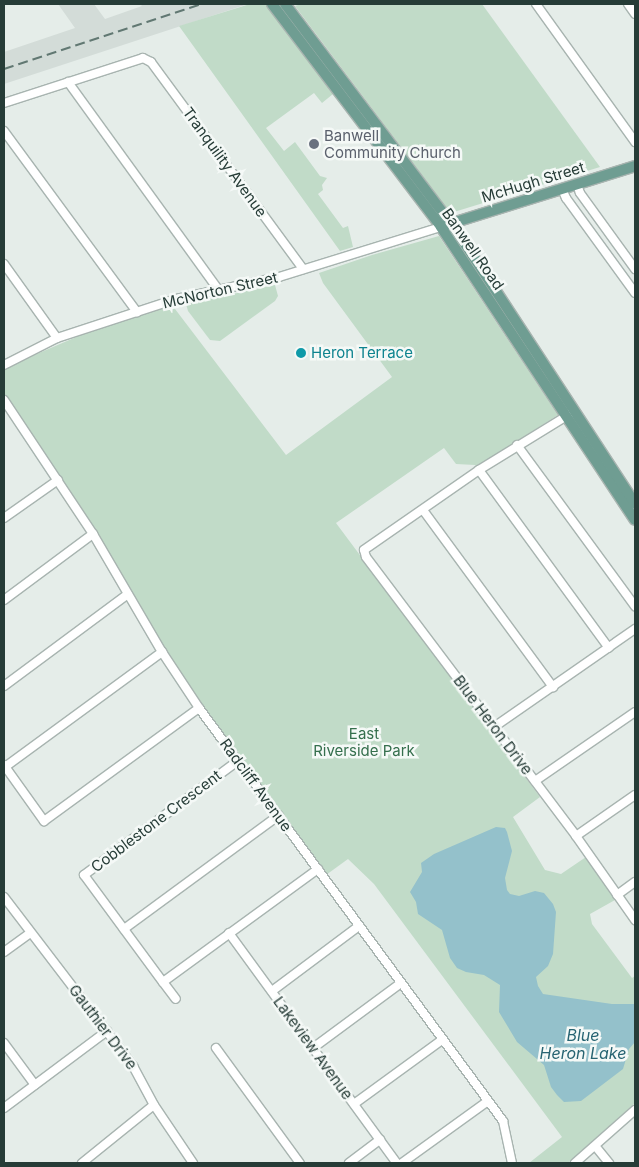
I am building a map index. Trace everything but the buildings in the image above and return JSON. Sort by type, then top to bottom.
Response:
[{"type":"main road","name":"Banwell Road","points":[[272,4],[441,227],[570,414],[635,504]]},
{"type":"main road","name":"Banwell Road","points":[[285,4],[451,223],[635,520]]},
{"type":"main road","name":"McHugh Street","points":[[441,227],[635,166]]},
{"type":"street","points":[[536,4],[635,142]]},
{"type":"street","points":[[628,4],[635,14]]},
{"type":"street","name":"Tranquility Avenue","points":[[68,82],[143,58],[151,62],[303,269]]},
{"type":"street","points":[[4,103],[68,82],[218,288]]},
{"type":"street","points":[[4,132],[137,312]]},
{"type":"street","points":[[577,184],[580,193],[633,266],[620,271]]},
{"type":"street","points":[[562,189],[566,198],[635,293]]},
{"type":"street","name":"McNorton Street","points":[[4,365],[57,338],[137,312],[218,288],[279,277],[441,227]]},
{"type":"street","points":[[4,264],[57,338]]},
{"type":"street","name":"Radcliff Avenue","points":[[4,400],[21,428],[58,480],[162,652],[199,708],[503,1121],[512,1163]]},
{"type":"street","points":[[553,687],[423,510],[517,445],[570,414]]},
{"type":"street","points":[[517,445],[635,606]]},
{"type":"street","points":[[479,470],[609,648]]},
{"type":"street","points":[[4,518],[58,480]]},
{"type":"street","name":"Blue Heron Drive","points":[[423,510],[364,550],[366,557],[576,836],[635,920]]},
{"type":"street","points":[[4,600],[92,534]]},
{"type":"street","points":[[4,686],[128,594]]},
{"type":"street","points":[[494,727],[635,630]]},
{"type":"street","points":[[162,652],[4,766],[44,821],[199,708]]},
{"type":"street","points":[[535,782],[635,712]]},
{"type":"street","name":"Cobblestone Crescent","points":[[176,999],[84,875],[239,760]]},
{"type":"street","points":[[576,836],[635,795]]},
{"type":"street","points":[[124,929],[279,815]]},
{"type":"street","points":[[163,982],[318,869]]},
{"type":"street","points":[[617,895],[635,882]]},
{"type":"street","name":"Gauthier Drive","points":[[4,897],[30,933],[108,1031],[133,1066],[154,1105],[194,1163]]},
{"type":"street","points":[[272,991],[359,926]]},
{"type":"street","points":[[4,952],[30,933]]},
{"type":"street","name":"Lakeview Avenue","points":[[229,933],[397,1163]]},
{"type":"street","points":[[313,1048],[401,983]]},
{"type":"street","points":[[4,1108],[108,1031]]},
{"type":"street","points":[[354,1104],[443,1040]]},
{"type":"street","points":[[4,1043],[35,1085]]},
{"type":"street","points":[[216,1048],[300,1163]]},
{"type":"street","points":[[402,1163],[488,1101]]},
{"type":"street","points":[[82,1163],[154,1105]]},
{"type":"street","points":[[575,1163],[596,1147],[635,1110]]},
{"type":"street","points":[[349,1163],[380,1140]]},
{"type":"street","points":[[596,1147],[609,1163]]},
{"type":"shaded area","points":[[58,4],[94,4],[105,19],[142,6],[140,4],[248,4],[4,84],[4,52],[75,28]]},
{"type":"green space","points":[[250,4],[266,4],[333,94],[322,103],[314,93],[266,128],[284,151],[295,142],[320,176],[327,178],[322,185],[323,190],[318,194],[343,228],[348,226],[353,247],[340,251],[179,26]]},
{"type":"green space","points":[[301,4],[482,4],[600,167],[454,212],[449,211],[295,6]]},
{"type":"green space","name":"East Riverside Park","points":[[439,236],[558,415],[477,467],[475,465],[456,464],[444,448],[336,523],[540,797],[513,817],[545,870],[561,874],[586,857],[615,900],[590,914],[592,924],[632,978],[635,976],[635,1103],[568,1163],[529,1163],[562,1137],[374,884],[348,859],[326,875],[178,673],[72,495],[4,393],[4,368],[88,332],[172,305],[286,455],[392,377],[323,283],[319,273],[372,255]]},
{"type":"green space","points":[[275,285],[278,296],[275,301],[220,341],[210,340],[188,311],[186,304]]},
{"type":"water","name":"Blue Heron Lake","points":[[496,827],[505,828],[512,851],[505,878],[507,890],[510,894],[519,896],[535,891],[544,893],[553,904],[556,912],[553,954],[548,966],[536,977],[538,986],[543,994],[612,1004],[635,1004],[635,1042],[629,1049],[623,1069],[581,1101],[564,1102],[557,1095],[551,1087],[544,1065],[517,1042],[499,1012],[500,985],[484,975],[466,972],[457,968],[450,958],[442,930],[418,914],[416,902],[410,892],[422,872],[421,863],[434,854]]},
{"type":"railway","points":[[4,69],[202,4]]},
{"type":"place","name":"Banwell Community Church","points":[[314,144]]},
{"type":"place","name":"Heron Terrace","points":[[301,353]]}]
